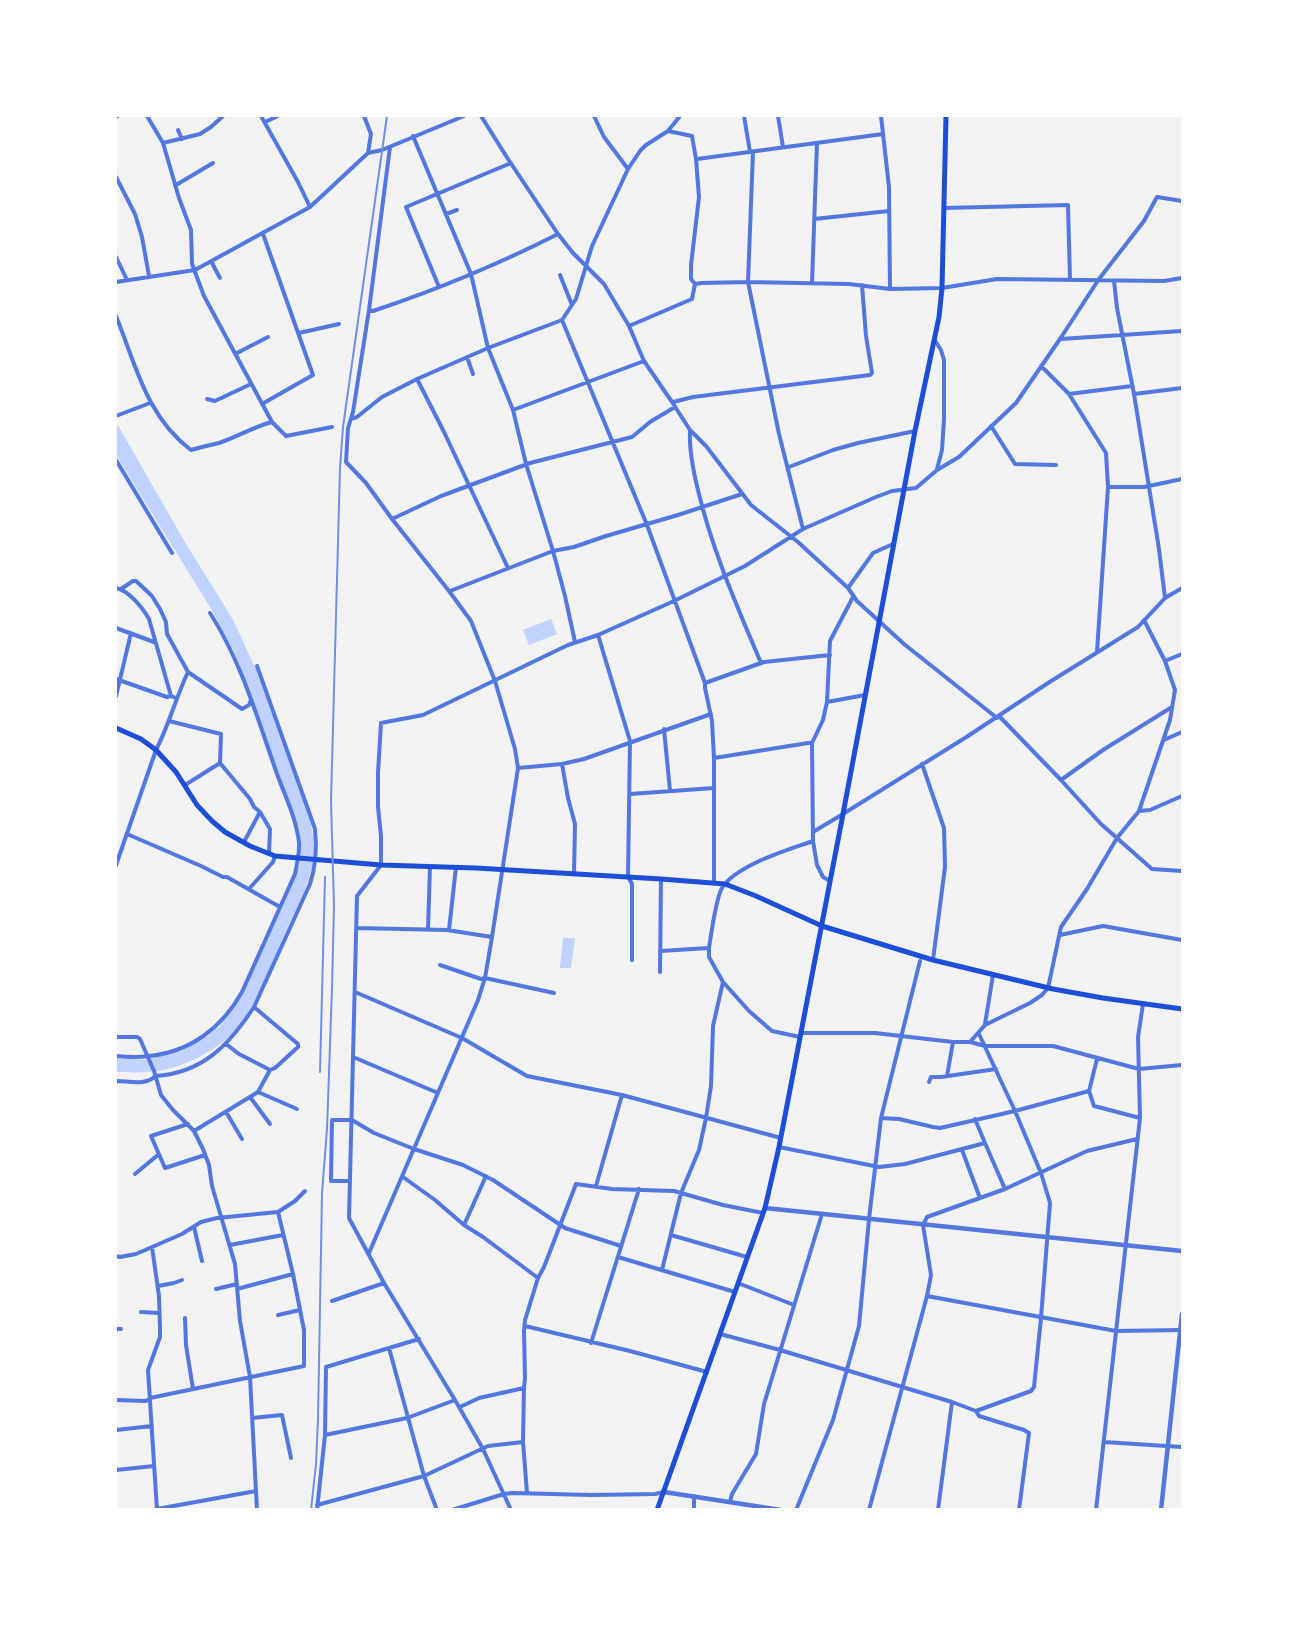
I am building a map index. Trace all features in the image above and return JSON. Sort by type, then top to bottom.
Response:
[{"type":"main road","points":[[657,1509],[764,1210],[781,1138],[915,431],[939,317],[942,288],[946,116]]},
{"type":"main road","points":[[116,728],[141,739],[168,761],[197,804],[212,821],[243,843],[272,855],[315,862],[502,869],[724,884],[822,926],[933,960],[1048,988],[1182,1009]]},
{"type":"street","points":[[147,116],[163,143],[191,230],[192,264],[204,296],[262,404],[273,422],[286,436],[332,427]]},
{"type":"street","points":[[163,143],[200,134],[223,116]]},
{"type":"street","points":[[261,116],[310,207]]},
{"type":"street","points":[[265,122],[278,116]]},
{"type":"street","points":[[364,116],[371,134],[368,153]]},
{"type":"street","points":[[116,282],[195,270],[310,207],[368,153],[390,147],[464,116]]},
{"type":"street","points":[[481,116],[558,234],[604,284],[629,327],[644,362],[690,430],[706,446],[751,505],[848,588],[853,597],[903,644],[998,717],[1101,824],[1152,869],[1182,871]]},
{"type":"street","points":[[594,116],[604,137],[628,169]]},
{"type":"street","points":[[351,419],[357,417],[382,397],[417,379],[488,348],[562,320],[572,306],[592,246],[628,169],[640,151],[668,131],[679,116]]},
{"type":"street","points":[[744,116],[751,152],[748,282],[769,388],[803,529]]},
{"type":"street","points":[[778,116],[783,148]]},
{"type":"street","points":[[881,116],[889,187],[890,289]]},
{"type":"street","points":[[178,130],[182,139]]},
{"type":"street","points":[[629,327],[692,299],[695,284],[691,279],[691,272],[699,196],[692,136],[668,131]]},
{"type":"street","points":[[696,159],[883,134]]},
{"type":"street","points":[[413,136],[471,274],[488,348],[513,410],[526,464],[553,551],[575,642]]},
{"type":"street","points":[[812,283],[817,143]]},
{"type":"street","points":[[369,1254],[478,1000],[492,937],[518,768],[515,749],[495,681],[471,621],[366,483],[346,462],[348,428],[369,310],[390,147]]},
{"type":"street","points":[[176,185],[213,163]]},
{"type":"street","points":[[440,286],[406,207],[511,163]]},
{"type":"street","points":[[116,177],[135,214],[142,237],[148,276]]},
{"type":"street","points":[[511,1509],[460,1407],[384,1282],[349,1218],[357,896],[381,865],[378,773],[381,723],[423,715],[575,642],[598,635],[674,602],[725,577],[803,529],[892,491],[916,488],[937,470],[959,457],[1016,404],[1099,279],[1144,221],[1157,197],[1182,201]]},
{"type":"street","points":[[944,208],[1068,205],[1070,279]]},
{"type":"street","points":[[446,214],[458,210]]},
{"type":"street","points":[[814,219],[889,211]]},
{"type":"street","points":[[262,234],[314,375],[262,404]]},
{"type":"street","points":[[369,310],[373,311],[399,302],[471,274],[558,234]]},
{"type":"street","points":[[116,257],[127,280]]},
{"type":"street","points":[[211,261],[220,278]]},
{"type":"street","points":[[560,275],[572,306]]},
{"type":"street","points":[[695,284],[702,282],[812,283],[862,285],[890,289],[942,288],[997,279],[1164,281],[1182,278]]},
{"type":"street","points":[[1114,281],[1149,486],[1165,598]]},
{"type":"street","points":[[672,402],[693,397],[870,375],[872,373],[862,285]]},
{"type":"street","points":[[116,316],[150,403],[182,443],[191,450],[273,422]]},
{"type":"street","points":[[562,320],[647,525],[705,683],[711,714],[714,758],[714,883]]},
{"type":"street","points":[[299,333],[339,324]]},
{"type":"street","points":[[1060,339],[1182,330]]},
{"type":"street","points":[[235,354],[268,337]]},
{"type":"street","points":[[934,339],[944,360],[944,419],[942,450],[937,470]]},
{"type":"street","points":[[467,357],[473,374]]},
{"type":"street","points":[[513,410],[644,362]]},
{"type":"street","points":[[1041,366],[1069,394],[1106,453],[1108,487],[1097,652]]},
{"type":"street","points":[[417,379],[508,568]]},
{"type":"street","points":[[207,399],[215,401],[251,384]]},
{"type":"street","points":[[1069,394],[1132,386]]},
{"type":"street","points":[[1134,394],[1182,388]]},
{"type":"street","points":[[116,417],[150,403]]},
{"type":"street","points":[[392,519],[441,496],[526,464],[632,437],[650,422],[675,407]]},
{"type":"street","points":[[991,426],[1015,464],[1056,465]]},
{"type":"street","points":[[690,430],[689,446],[702,508],[725,577],[760,663]]},
{"type":"street","points":[[788,467],[858,442],[915,431]]},
{"type":"street","points":[[116,460],[172,553]]},
{"type":"street","points":[[1108,487],[1149,486],[1182,479]]},
{"type":"street","points":[[449,591],[553,551],[647,525],[742,494]]},
{"type":"street","points":[[848,588],[873,553],[894,544]]},
{"type":"street","points":[[174,697],[148,619],[142,608],[118,589],[133,581],[136,581],[152,596],[160,609],[166,622],[167,634],[188,672],[242,709],[252,700]]},
{"type":"street","points":[[813,832],[1138,627],[1165,598],[1182,588]]},
{"type":"street","points":[[830,881],[823,877],[817,865],[813,841],[812,743],[823,720],[830,640],[853,597]]},
{"type":"street","points":[[116,1056],[148,1058],[182,1049],[204,1036],[220,1022],[242,992],[295,874],[298,860],[299,845],[293,818],[252,700],[221,630],[210,613]]},
{"type":"street","points":[[985,1025],[1030,1003],[1048,988],[1061,927],[1117,838],[1139,811],[1164,740],[1175,690],[1165,661],[1144,620]]},
{"type":"street","points":[[116,628],[155,642]]},
{"type":"street","points":[[116,696],[130,633]]},
{"type":"street","points":[[598,635],[630,741],[628,877],[632,884],[632,960]]},
{"type":"street","points":[[1165,661],[1182,654]]},
{"type":"street","points":[[705,683],[760,663],[830,655]]},
{"type":"street","points":[[155,1074],[177,1074],[200,1064],[213,1056],[244,1021],[254,1007],[310,884],[317,847],[315,829],[257,666]]},
{"type":"street","points":[[116,865],[156,750],[169,721],[174,697],[188,672]]},
{"type":"street","points":[[118,680],[167,697],[174,697]]},
{"type":"street","points":[[826,702],[866,695]]},
{"type":"street","points":[[1061,780],[1172,706]]},
{"type":"street","points":[[518,768],[562,764],[584,759],[711,714]]},
{"type":"street","points":[[169,721],[221,734],[220,763],[260,812],[270,830],[273,862],[249,889]]},
{"type":"street","points":[[664,729],[670,791]]},
{"type":"street","points":[[1164,740],[1182,732]]},
{"type":"street","points":[[714,758],[812,743]]},
{"type":"street","points":[[185,785],[220,763]]},
{"type":"street","points":[[562,764],[575,824],[574,874]]},
{"type":"street","points":[[922,764],[944,828],[945,867],[933,960]]},
{"type":"street","points":[[235,781],[242,777]]},
{"type":"street","points":[[630,794],[714,788]]},
{"type":"street","points":[[1139,811],[1150,810],[1182,796]]},
{"type":"street","points":[[243,843],[260,812]]},
{"type":"street","points":[[127,834],[227,878],[280,907]]},
{"type":"street","points":[[813,841],[747,867],[724,884],[720,890],[709,957],[723,982],[749,1011],[772,1031],[801,1035],[875,1033],[970,1042],[985,1046],[1053,1046],[1139,1069],[1182,1065]]},
{"type":"street","points":[[428,929],[430,867]]},
{"type":"street","points":[[449,930],[456,867]]},
{"type":"street","points":[[660,972],[661,879]]},
{"type":"street","points":[[1060,935],[1103,926],[1182,940]]},
{"type":"street","points":[[357,928],[449,930],[492,937]]},
{"type":"street","points":[[660,951],[709,948]]},
{"type":"street","points":[[796,1509],[833,1420],[859,1326],[881,1118],[920,961]]},
{"type":"street","points":[[440,965],[481,979],[554,993]]},
{"type":"street","points":[[970,1042],[985,1025],[993,975]]},
{"type":"street","points":[[662,1270],[681,1193],[699,1150],[706,1118],[711,1086],[713,1026],[723,982]]},
{"type":"street","points":[[355,992],[462,1038],[527,1076],[622,1095],[781,1138]]},
{"type":"street","points":[[1096,1509],[1140,1118],[1138,1037],[1143,1004]]},
{"type":"street","points":[[194,1131],[258,1092],[270,1070],[298,1047],[298,1044],[254,1007]]},
{"type":"street","points":[[976,1411],[1031,1391],[1034,1387],[1050,1203],[1041,1173],[1015,1111],[979,1034]]},
{"type":"street","points":[[116,1036],[137,1036],[162,1095],[194,1131],[209,1166],[212,1186],[235,1264],[240,1321],[250,1377],[256,1509]]},
{"type":"street","points":[[947,1076],[953,1042]]},
{"type":"street","points":[[225,1044],[270,1070]]},
{"type":"street","points":[[353,1056],[438,1093]]},
{"type":"street","points":[[1097,1059],[1089,1091],[1094,1106],[1140,1118]]},
{"type":"street","points":[[929,1082],[931,1077],[996,1069]]},
{"type":"street","points":[[116,1081],[147,1082],[152,1080],[155,1074]]},
{"type":"street","points":[[881,1118],[899,1119],[940,1128],[1089,1091]]},
{"type":"street","points":[[258,1092],[297,1109]]},
{"type":"street","points":[[596,1187],[622,1095]]},
{"type":"street","points":[[250,1097],[270,1124]]},
{"type":"street","points":[[226,1113],[242,1139]]},
{"type":"street","points":[[975,1119],[1005,1189]]},
{"type":"street","points":[[350,1181],[331,1181],[332,1120],[352,1120],[374,1133],[486,1176],[565,1228],[621,1246]]},
{"type":"street","points":[[188,1124],[151,1136],[165,1168],[205,1155]]},
{"type":"street","points":[[869,1509],[927,1296],[931,1275],[923,1225],[927,1217],[1005,1189],[1087,1151],[1137,1139]]},
{"type":"street","points":[[779,1147],[875,1167],[905,1164],[985,1143]]},
{"type":"street","points":[[962,1150],[980,1198]]},
{"type":"street","points":[[135,1174],[159,1154]]},
{"type":"street","points":[[464,1225],[486,1176]]},
{"type":"street","points":[[403,1177],[464,1225],[538,1278]]},
{"type":"street","points":[[526,1493],[523,1442],[525,1326],[538,1278],[576,1184],[612,1189],[674,1191],[723,1205],[764,1210],[1182,1251]]},
{"type":"street","points":[[591,1343],[639,1189]]},
{"type":"street","points":[[116,1256],[136,1254],[182,1234],[201,1222],[278,1212],[305,1191]]},
{"type":"street","points":[[116,1400],[146,1401],[150,1398],[304,1366],[304,1330],[278,1212]]},
{"type":"street","points":[[730,1502],[732,1494],[756,1454],[764,1404],[822,1214]]},
{"type":"street","points":[[194,1227],[202,1261]]},
{"type":"street","points":[[230,1245],[283,1235]]},
{"type":"street","points":[[671,1235],[747,1257]]},
{"type":"street","points":[[152,1247],[158,1286],[160,1337],[148,1371],[157,1509],[256,1491]]},
{"type":"street","points":[[618,1257],[735,1292]]},
{"type":"street","points":[[216,1289],[237,1287],[293,1274]]},
{"type":"street","points":[[158,1286],[182,1280]]},
{"type":"street","points":[[332,1301],[384,1282]]},
{"type":"street","points":[[738,1283],[794,1305]]},
{"type":"street","points":[[927,1296],[1116,1331],[1182,1330]]},
{"type":"street","points":[[279,1314],[300,1310]]},
{"type":"street","points":[[141,1312],[159,1312]]},
{"type":"street","points":[[1161,1509],[1182,1314]]},
{"type":"street","points":[[185,1318],[186,1345],[193,1389]]},
{"type":"street","points":[[525,1326],[707,1372]]},
{"type":"street","points":[[720,1335],[903,1386],[976,1411],[979,1416],[1024,1430],[1029,1433],[1019,1509]]},
{"type":"street","points":[[419,1340],[326,1367],[324,1435],[317,1507],[424,1476],[488,1446],[523,1442]]},
{"type":"street","points":[[389,1348],[424,1476],[437,1509]]},
{"type":"street","points":[[460,1407],[479,1398],[524,1388]]},
{"type":"street","points":[[324,1435],[407,1418],[455,1400]]},
{"type":"street","points":[[938,1509],[952,1402]]},
{"type":"street","points":[[252,1418],[282,1415],[291,1458]]},
{"type":"street","points":[[116,1430],[152,1426]]},
{"type":"street","points":[[1104,1442],[1182,1447]]},
{"type":"street","points":[[116,1470],[154,1466]]},
{"type":"street","points":[[452,1509],[504,1494],[591,1495],[664,1492],[781,1509]]},
{"type":"street","points":[[694,1496],[694,1509]]},
{"type":"water","points":[[116,422],[186,544],[232,618],[242,639],[256,670],[310,821],[314,846],[313,865],[303,893],[267,976],[242,1021],[232,1034],[204,1055],[176,1067],[144,1072],[116,1072],[116,1058],[145,1060],[181,1051],[208,1036],[219,1027],[235,1007],[243,994],[296,875],[300,864],[301,843],[299,829],[236,655],[213,612],[121,463],[116,453]]},
{"type":"water","points":[[551,619],[557,634],[529,645],[523,630]]},
{"type":"water","points":[[563,938],[575,938],[571,968],[560,968]]},
{"type":"railway","points":[[311,1510],[318,1420],[322,1193],[327,1129],[332,988],[334,906],[331,801],[340,468],[343,427],[387,116]]},
{"type":"railway","points":[[320,1072],[325,877]]}]
